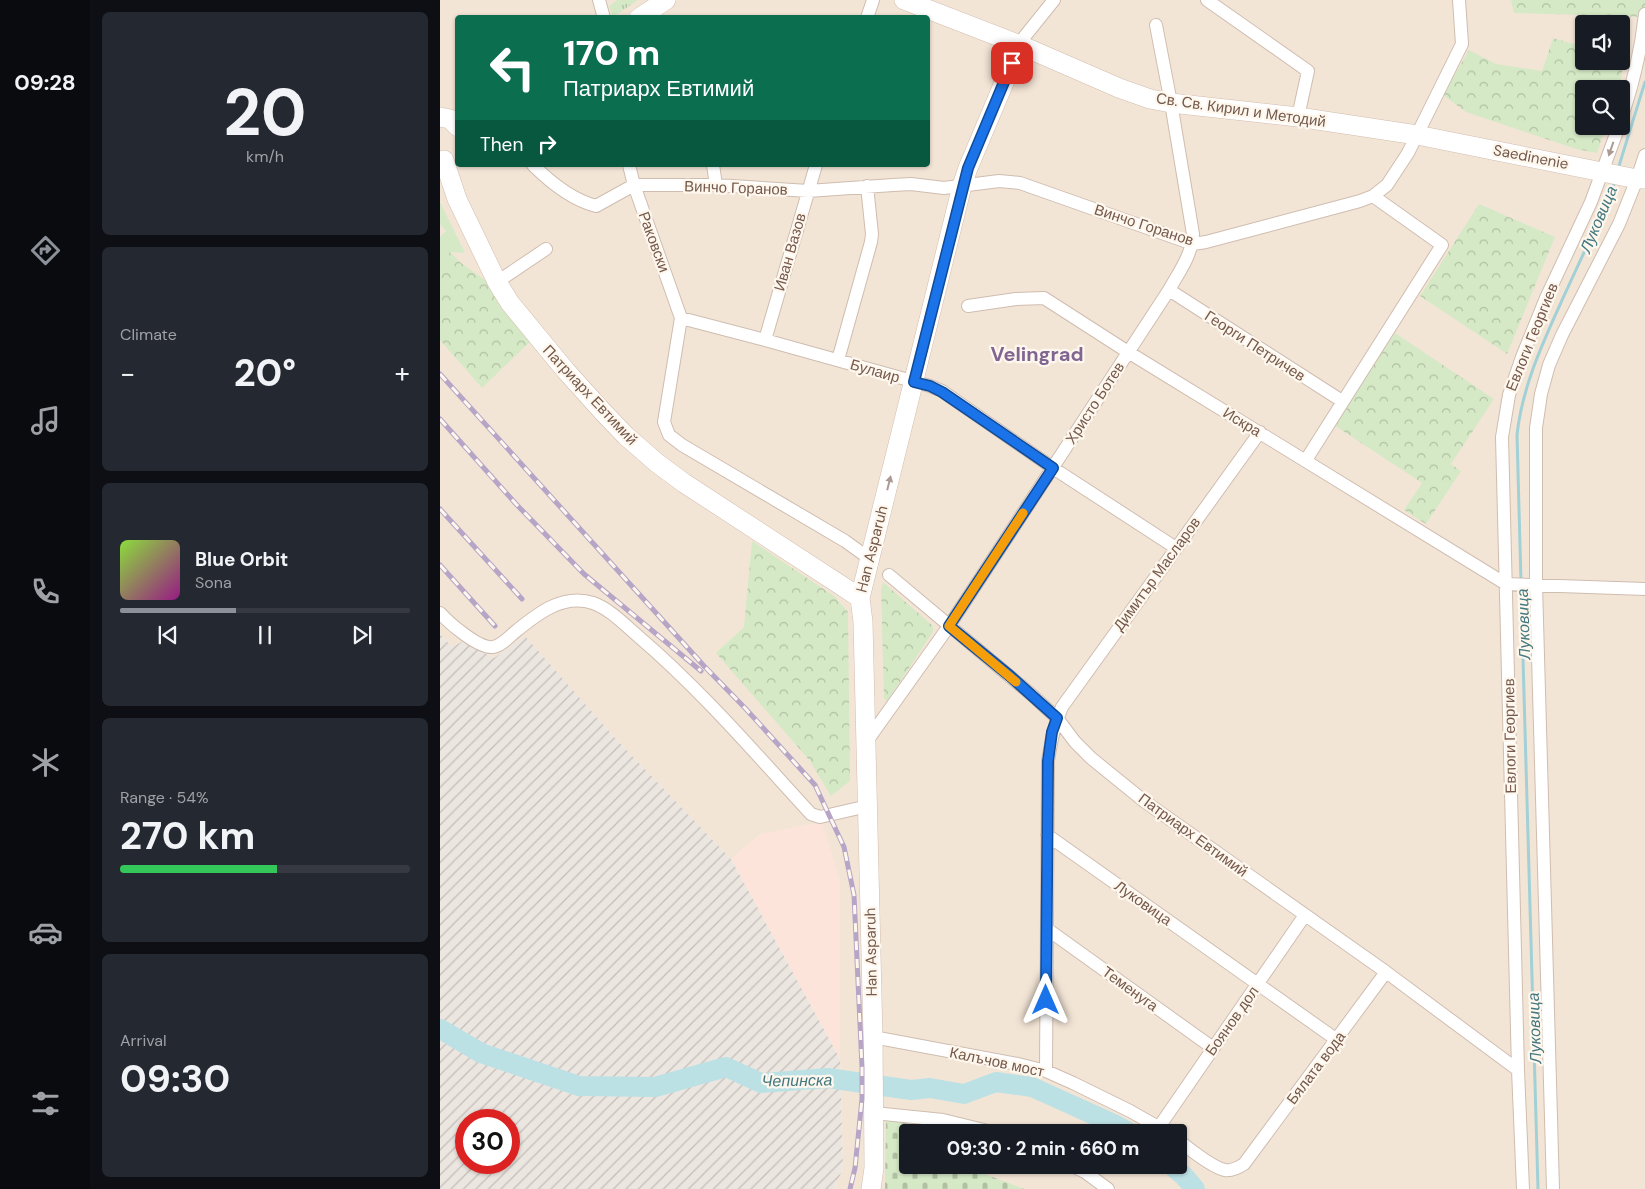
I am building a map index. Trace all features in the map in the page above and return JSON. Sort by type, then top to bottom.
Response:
[{"type":"street","points":[[600,0],[603,15]]},
{"type":"street","points":[[644,15],[666,0]]},
{"type":"street","points":[[868,15],[873,0]]},
{"type":"street","name":"Св. Св. Кирил и Методий","points":[[904,0],[1020,45],[1119,88],[1150,99],[1298,117],[1417,135]]},
{"type":"street","name":"Han Asparuh","points":[[871,1189],[874,1168],[874,1062],[863,622],[860,598],[962,186],[1020,45],[1054,0]]},
{"type":"street","points":[[1207,0],[1308,71],[1298,117]]},
{"type":"street","name":"Винчо Горанов","points":[[634,185],[716,186],[808,191],[911,184],[944,188],[999,181],[1020,183],[1193,244],[1206,242],[1373,196],[1387,185],[1408,153],[1462,44],[1459,0]]},
{"type":"street","points":[[1630,90],[1642,40],[1645,14]]},
{"type":"street","points":[[1156,25],[1171,103],[1193,234],[1193,244]]},
{"type":"street","points":[[440,117],[450,119],[455,124]]},
{"type":"street","name":"Saedinenie","points":[[1417,135],[1641,179]]},
{"type":"street","name":"Евлоги Георгиев","points":[[1523,1189],[1518,1070],[1502,437],[1508,395],[1522,357],[1546,298],[1603,172],[1616,135]]},
{"type":"street","name":"Евлоги Георгиев","points":[[1553,1189],[1536,585],[1536,428],[1541,394],[1549,365],[1562,335],[1641,179],[1645,155]]},
{"type":"street","name":"Патриарх Евтимий","points":[[447,157],[457,199],[497,282],[510,303],[566,371],[626,436],[684,483],[860,598]]},
{"type":"street","points":[[535,167],[545,177],[584,203],[596,206],[634,185]]},
{"type":"street","name":"Раковски","points":[[630,167],[634,185],[681,318]]},
{"type":"street","points":[[713,167],[716,186]]},
{"type":"street","name":"Иван Вазов","points":[[765,340],[815,167]]},
{"type":"street","points":[[838,360],[871,242],[868,186]]},
{"type":"street","points":[[1306,460],[1442,245],[1373,196]]},
{"type":"street","name":"Христо Ботев","points":[[866,741],[949,626],[1053,468],[1169,290],[1193,244]]},
{"type":"street","points":[[497,282],[546,249]]},
{"type":"street","name":"Георги Петричев","points":[[1169,290],[1342,401]]},
{"type":"street","name":"Искра","points":[[968,306],[1016,299],[1044,298],[1128,352],[1506,584]]},
{"type":"street","points":[[681,318],[664,422],[669,435],[682,445],[846,541],[870,559]]},
{"type":"street","name":"Булаир","points":[[681,318],[930,386],[942,392],[1053,468],[1176,548]]},
{"type":"street","name":"Димитър Масларов","points":[[1046,1071],[1048,761],[1052,732],[1062,707],[1260,432]]},
{"type":"street","name":"Патриарх Евтимий","points":[[889,576],[1010,676],[1057,718],[1075,742],[1109,774],[1144,801],[1386,972],[1518,1070]]},
{"type":"street","points":[[1506,584],[1645,589]]},
{"type":"street","points":[[440,613],[462,632],[484,645],[494,647],[504,642],[531,619],[560,603],[569,600],[594,603],[619,620],[673,666],[811,814],[820,817],[868,806]]},
{"type":"street","name":"Луковица","points":[[1047,835],[1337,1040]]},
{"type":"street","name":"Боянов дол","points":[[1167,1124],[1213,1048],[1305,916]]},
{"type":"street","name":"Теменуга","points":[[1047,929],[1213,1048]]},
{"type":"street","name":"Бялата вода","points":[[1187,1146],[1225,1170],[1236,1169],[1244,1164],[1386,972]]},
{"type":"street","name":"Калъчов мост","points":[[873,1037],[1046,1071],[1102,1097],[1152,1124]]},
{"type":"street","points":[[874,1106],[959,1124]]},
{"type":"street","points":[[1088,1174],[1108,1189]]},
{"type":"shaded area","points":[[440,0],[1645,0],[1645,1189],[835,1189],[843,1167],[840,1059],[840,882],[761,834],[731,859],[616,739],[525,637],[494,658],[463,641],[452,647],[440,634]]},
{"type":"shaded area","points":[[440,634],[452,647],[463,641],[494,658],[525,636],[616,739],[731,859],[840,1059],[843,1167],[835,1189],[440,1189]]},
{"type":"shaded area","points":[[822,822],[840,882],[840,1059],[731,859],[761,834]]},
{"type":"green space","points":[[617,0],[638,0],[616,15],[612,15],[609,6]]},
{"type":"green space","points":[[1511,0],[1645,0],[1645,17],[1630,17],[1630,15],[1514,13]]},
{"type":"green space","points":[[1553,38],[1575,44],[1575,70],[1622,70],[1621,80],[1575,80],[1575,135],[1603,135],[1597,153],[1576,149],[1466,112],[1443,95],[1469,50],[1496,64],[1542,71]]},
{"type":"green space","points":[[440,202],[465,253],[450,252],[440,261],[440,237],[446,231],[440,224]]},
{"type":"green space","points":[[1479,204],[1555,237],[1507,354],[1420,296]]},
{"type":"green space","points":[[450,252],[461,263],[492,285],[533,339],[482,388],[440,340],[440,261]]},
{"type":"green space","points":[[1395,333],[1494,399],[1451,464],[1461,471],[1426,524],[1404,510],[1422,483],[1334,425]]},
{"type":"green space","points":[[752,541],[834,596],[848,612],[850,781],[831,796],[810,761],[716,653],[744,627]]},
{"type":"green space","points":[[883,582],[933,626],[933,632],[887,701],[884,698],[881,590]]},
{"type":"green space","points":[[886,1120],[916,1124],[899,1124],[899,1174],[985,1174],[1025,1189],[885,1189]]},
{"type":"waterway","name":"Луковица","points":[[1618,169],[1645,82]]},
{"type":"waterway","name":"Луковица","points":[[1521,582],[1517,435],[1523,400],[1541,348],[1611,194],[1615,180]]},
{"type":"waterway","name":"Луковица","points":[[1521,588],[1538,1189]]},
{"type":"waterway","name":"Чепинска","points":[[440,1029],[481,1053],[579,1086],[655,1087],[726,1067],[761,1083],[828,1078],[911,1090],[930,1088],[964,1094],[996,1082],[1032,1087],[1114,1124]]},
{"type":"waterway","name":"Чепинска","points":[[1182,1174],[1195,1189]]},
{"type":"railway","points":[[440,374],[705,667],[815,785],[844,847],[854,895],[862,1099],[855,1168],[850,1189]]},
{"type":"railway","points":[[440,419],[516,504],[584,574],[701,671]]},
{"type":"railway","points":[[440,509],[522,599]]},
{"type":"railway","points":[[440,565],[495,626]]},
{"type":"slow traffic","points":[[1016,682],[949,626],[1023,513]]},
{"type":"district","name":"Velingrad","points":[[1037,354]]},
{"type":"route","points":[[1012,63],[962,186],[914,382],[930,386],[942,392],[1053,468],[949,626],[1057,718],[1052,732],[1048,761],[1046,1000]]}]
